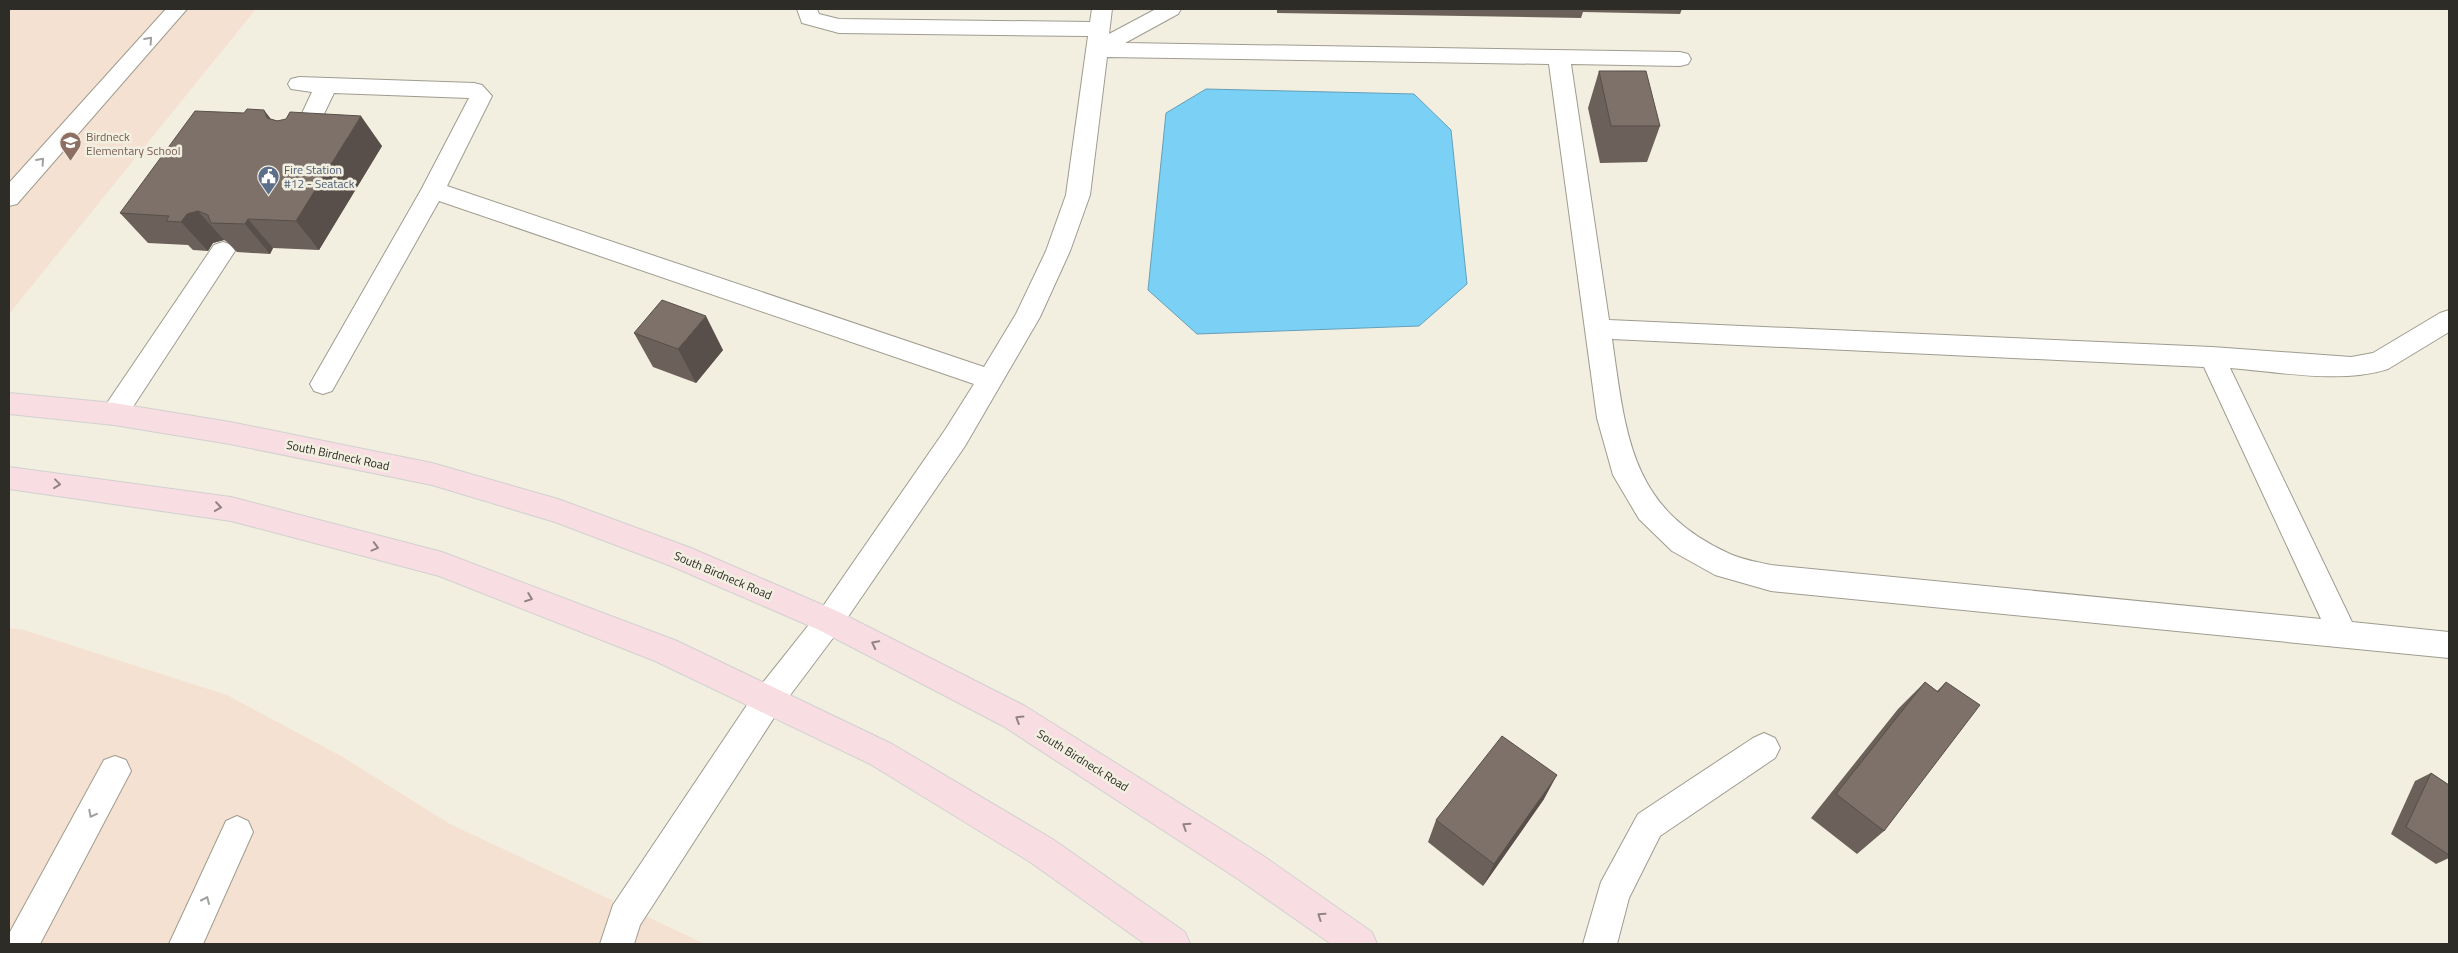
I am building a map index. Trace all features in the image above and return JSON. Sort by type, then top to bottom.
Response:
[{"type":"main road","name":"South Birdneck Road","points":[[9,404],[114,414],[230,433],[432,474],[558,511],[680,557],[829,621],[1014,716],[1250,867],[1360,944]]},
{"type":"main road","points":[[9,478],[231,509],[442,564],[666,651],[881,754],[1042,851],[1173,944]]},
{"type":"lane","points":[[9,198],[177,9]]},
{"type":"lane","points":[[807,9],[808,18],[821,23],[839,26],[889,18],[989,18],[1100,29],[1559,57],[1680,59]]},
{"type":"lane","points":[[1100,29],[1171,9]]},
{"type":"lane","points":[[617,944],[625,917],[768,700],[829,621],[955,438],[1026,316],[1058,252],[1078,195],[1100,29]]},
{"type":"lane","points":[[1559,57],[1610,418],[1627,475],[1649,510],[1682,542],[1725,566],[1771,578],[2449,646]]},
{"type":"lane","points":[[299,84],[474,90],[481,96],[433,190],[323,384]]},
{"type":"lane","points":[[300,141],[326,85]]},
{"type":"lane","points":[[433,190],[990,379]]},
{"type":"lane","points":[[114,414],[222,251]]},
{"type":"lane","points":[[1598,329],[2212,357],[2351,367],[2379,362],[2449,320]]},
{"type":"lane","points":[[2212,357],[2343,635]]},
{"type":"lane","points":[[1600,944],[1613,894],[1649,825],[1764,748]]},
{"type":"lane","points":[[22,944],[115,771]]},
{"type":"lane","points":[[186,944],[237,832]]},
{"type":"shaded area","name":"Birdneck Elementary School","points":[[9,9],[256,9],[9,314]]},
{"type":"shaded area","points":[[9,628],[24,630],[227,695],[341,756],[450,824],[705,944],[9,944]]},
{"type":"water","points":[[1206,89],[1414,94],[1451,130],[1467,284],[1419,326],[1197,334],[1148,290],[1166,113]]},
{"type":"building","points":[[1599,71],[1646,71],[1660,126],[1611,126]]},
{"type":"building","points":[[247,109],[264,110],[267,118],[277,121],[286,119],[290,112],[361,116],[296,221],[248,219],[245,224],[211,223],[208,215],[198,211],[187,214],[181,222],[166,221],[169,216],[120,213],[195,111],[244,113]]},
{"type":"building","points":[[662,300],[706,316],[678,349],[634,333]]},
{"type":"building","points":[[1925,682],[1938,692],[1946,682],[1980,705],[1884,831],[1836,794]]},
{"type":"building","points":[[1502,736],[1557,775],[1494,864],[1436,820]]},
{"type":"building","points":[[2431,773],[2449,785],[2449,855],[2406,827]]},
{"type":"place","name":"Birdneck Elementary School","points":[[70,162]]},
{"type":"place","name":"Fire Station #12 - Seatack","points":[[268,195]]}]
